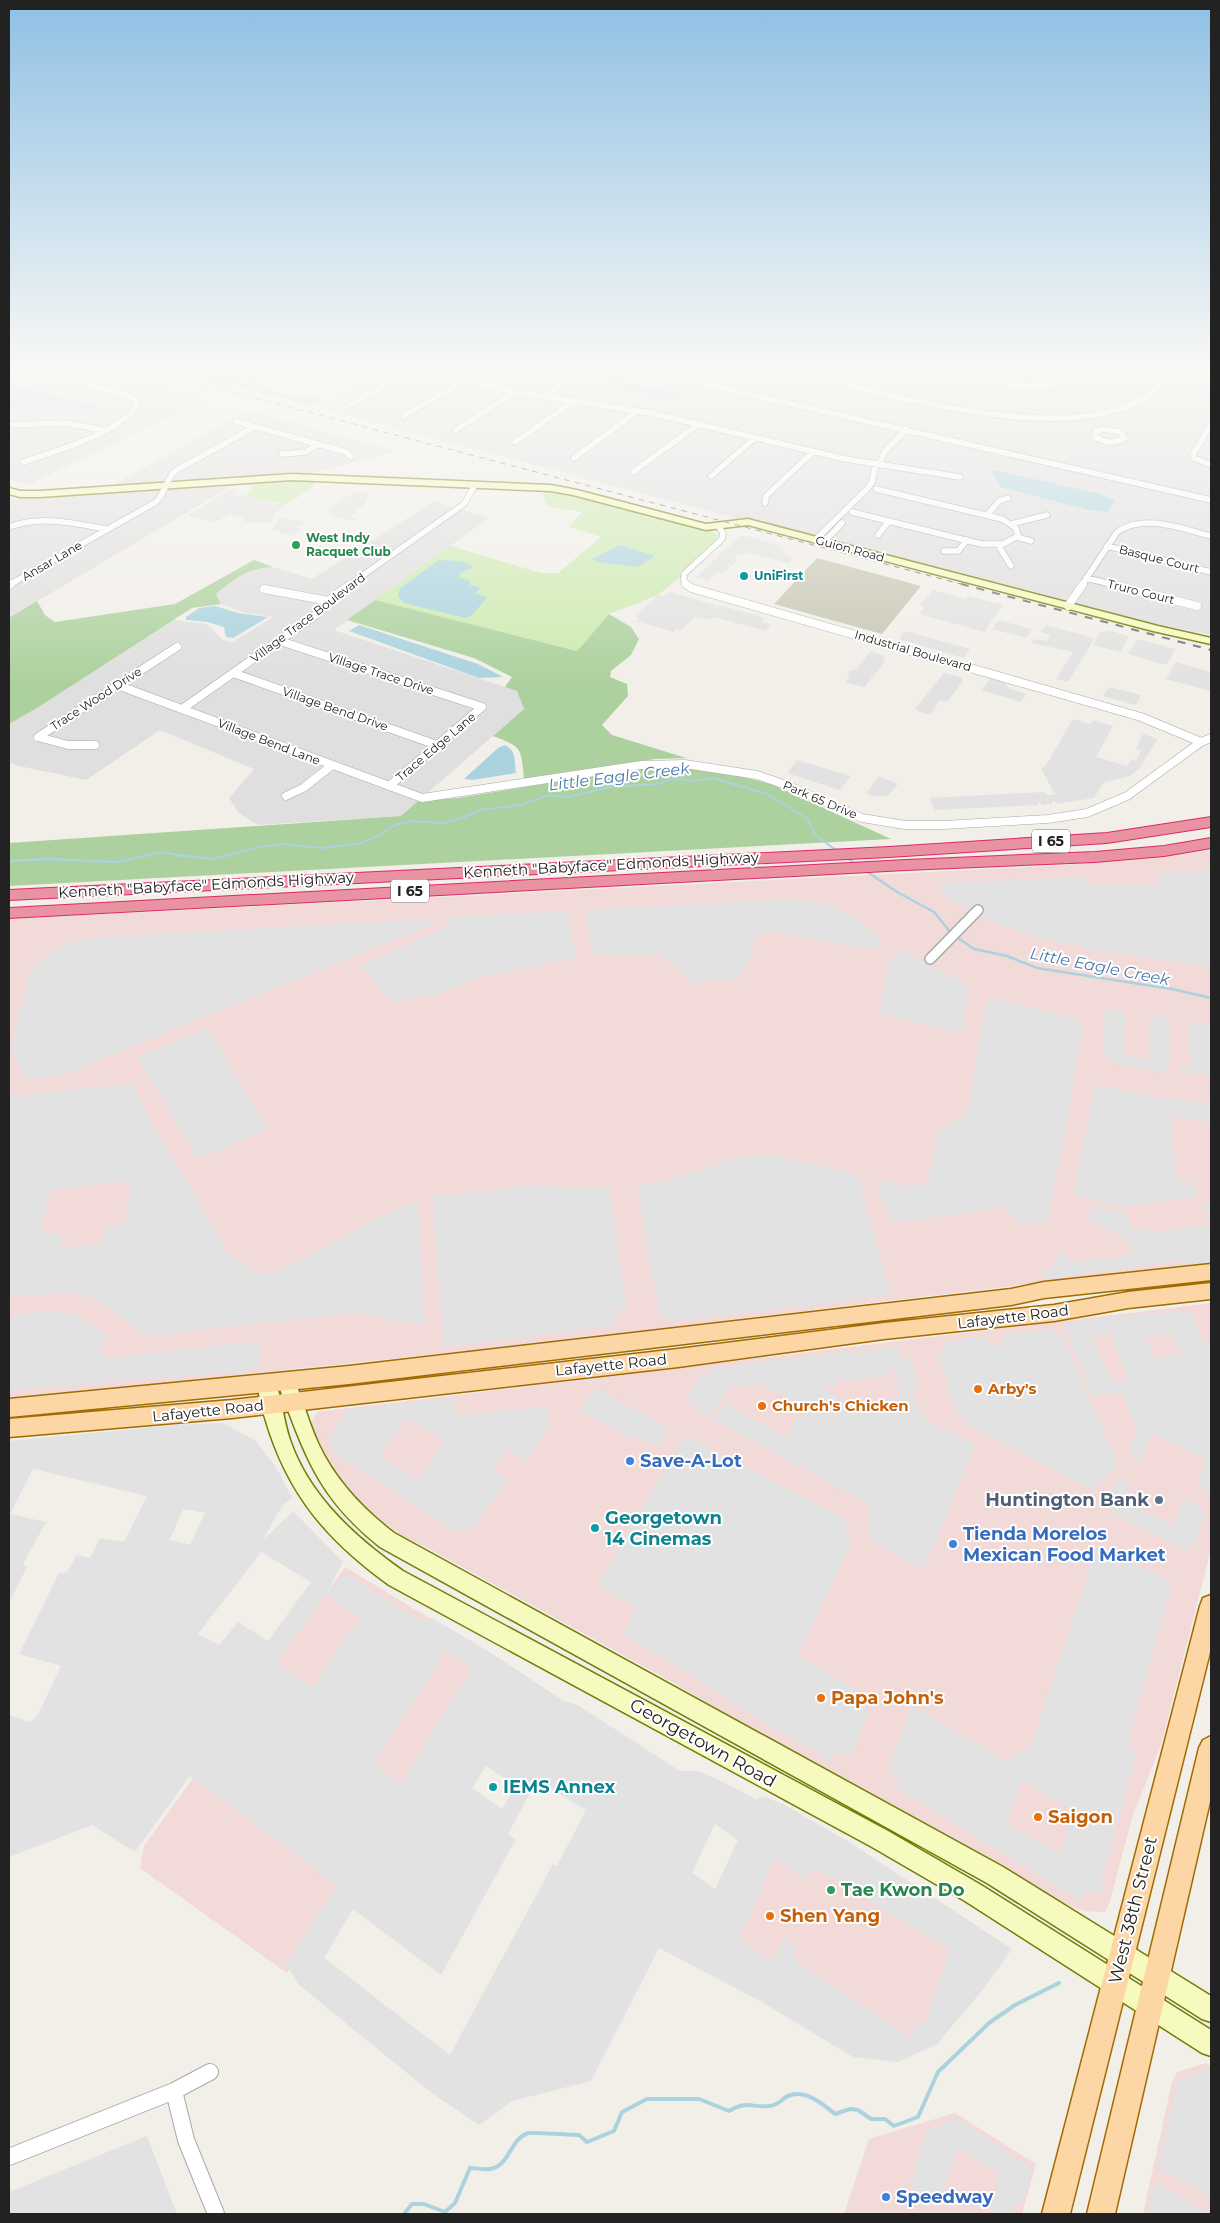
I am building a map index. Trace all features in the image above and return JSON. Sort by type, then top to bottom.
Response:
[{"type":"highway","name":"Kenneth \"Babyface\" Edmonds Highway","points":[[9,895],[889,852],[1107,838],[1211,822]]},
{"type":"highway","name":"Kenneth \"Babyface\" Edmonds Highway","points":[[9,913],[906,865],[1109,856],[1211,843]]},
{"type":"main road","name":"Lafayette Road","points":[[9,1408],[277,1382],[1011,1297],[1044,1290],[1211,1272]]},
{"type":"main road","name":"Lafayette Road","points":[[9,1428],[294,1402],[678,1358],[884,1331],[1054,1313],[1128,1300],[1211,1291]]},
{"type":"main road","name":"West 38th Street","points":[[1056,2214],[1211,1606]]},
{"type":"main road","points":[[1101,2214],[1211,1748]]},
{"type":"street","name":"Ansar Lane","points":[[9,585],[160,499],[164,494],[169,477]]},
{"type":"street","name":"Guion Road","points":[[9,491],[34,494],[300,477],[565,490],[705,526],[719,527],[732,522],[743,521],[1068,606],[1211,641]]},
{"type":"street","points":[[765,503],[766,496],[787,477]]},
{"type":"street","points":[[820,541],[868,488],[874,477]]},
{"type":"street","points":[[820,541],[876,489],[877,477]]},
{"type":"street","points":[[953,477],[960,478]]},
{"type":"street","points":[[1111,477],[1211,500]]},
{"type":"street","name":"Village Trace Boulevard","points":[[182,709],[280,641],[314,616],[329,601],[464,504],[470,502],[478,486]]},
{"type":"street","points":[[852,512],[967,540],[998,544],[1011,541],[1016,537],[1018,531],[1011,524],[987,515],[876,489]]},
{"type":"street","points":[[987,515],[999,501],[1008,498]]},
{"type":"street","points":[[1011,524],[1047,515]]},
{"type":"street","points":[[9,527],[27,520],[43,519],[107,529]]},
{"type":"street","points":[[878,535],[889,521]]},
{"type":"street","points":[[1068,606],[1118,530],[1124,526],[1151,523],[1211,536]]},
{"type":"street","name":"Industrial Boulevard","points":[[719,527],[722,539],[684,574],[684,582],[691,588],[1135,715],[1201,742]]},
{"type":"street","points":[[1016,537],[1031,541]]},
{"type":"street","points":[[944,551],[958,551],[967,540]]},
{"type":"street","points":[[998,544],[1011,566]]},
{"type":"street","name":"Basque Court","points":[[1107,546],[1211,572]]},
{"type":"street","name":"Truro Court","points":[[1086,578],[1197,606]]},
{"type":"street","points":[[264,588],[329,601]]},
{"type":"street","name":"Village Trace Drive","points":[[280,641],[482,707]]},
{"type":"street","name":"Trace Wood Drive","points":[[95,745],[68,745],[38,737],[177,647]]},
{"type":"street","name":"Village Bend Drive","points":[[233,673],[437,745]]},
{"type":"street","name":"Village Bend Lane","points":[[117,685],[331,766],[422,798]]},
{"type":"street","name":"Trace Edge Lane","points":[[389,786],[482,707]]},
{"type":"street","points":[[1201,742],[1211,738]]},
{"type":"street","name":"Park 65 Drive","points":[[422,798],[641,766],[673,764],[728,769],[756,775],[795,788],[859,817],[879,822],[923,826],[1048,819],[1087,813],[1118,801],[1201,742]]},
{"type":"street","points":[[286,796],[303,788],[331,766]]},
{"type":"street","points":[[930,959],[975,913]]},
{"type":"street","name":"Georgetown Road","points":[[277,1382],[294,1402],[311,1448],[329,1481],[357,1515],[387,1540],[995,1875],[1211,2010]]},
{"type":"street","name":"Georgetown Road","points":[[277,1382],[270,1404],[288,1458],[306,1493],[326,1520],[350,1544],[375,1564],[396,1578],[555,1665],[588,1680],[880,1839],[992,1905],[1211,2044]]},
{"type":"street","points":[[9,2157],[174,2090],[210,2072]]},
{"type":"street","points":[[174,2090],[176,2109],[191,2155],[216,2214]]},
{"type":"shaded area","points":[[9,477],[46,477],[29,485],[9,480]]},
{"type":"shaded area","points":[[128,477],[247,477],[111,486]]},
{"type":"shaded area","points":[[579,477],[1211,477],[1211,635],[1068,606]]},
{"type":"shaded area","points":[[233,485],[9,618],[9,498],[16,500]]},
{"type":"shaded area","points":[[233,488],[241,490],[233,496],[246,495],[250,498],[286,505],[277,511],[271,523],[250,523],[243,521],[245,519],[230,514],[215,522],[188,515]]},
{"type":"shaded area","points":[[354,492],[370,493],[362,507],[352,514],[351,517],[357,520],[328,514],[331,511],[329,508]]},
{"type":"shaded area","points":[[434,501],[489,518],[334,630],[517,691],[524,709],[401,816],[257,825],[239,813],[229,798],[254,769],[160,730],[86,780],[19,766],[9,762],[9,724],[173,620],[207,624],[222,639],[231,643],[273,617],[245,613],[221,604],[216,594],[231,581],[259,567],[273,567],[312,579]]},
{"type":"shaded area","points":[[279,518],[306,523],[297,527],[303,529],[292,536],[271,529]]},
{"type":"shaded area","points":[[741,535],[783,546],[781,549],[786,550],[783,554],[794,557],[788,563],[746,552],[742,556],[737,554],[734,558],[738,559],[733,565],[728,564],[726,566],[730,567],[723,573],[717,572],[708,580],[695,578]]},
{"type":"shaded area","points":[[817,558],[921,586],[882,634],[774,604]]},
{"type":"shaded area","points":[[933,590],[965,599],[968,596],[1003,605],[984,632],[919,614],[925,607],[920,605]]},
{"type":"shaded area","points":[[670,592],[715,605],[717,608],[719,605],[762,617],[763,622],[771,625],[765,631],[715,617],[708,620],[695,617],[680,631],[676,629],[674,632],[636,621],[640,618],[635,616],[658,595],[664,596]]},
{"type":"shaded area","points":[[998,620],[1032,629],[1026,638],[992,629]]},
{"type":"shaded area","points":[[1046,625],[1095,638],[1068,682],[1056,679],[1073,652],[1031,643],[1035,639],[1046,641],[1050,635],[1040,632]]},
{"type":"shaded area","points":[[1107,630],[1129,636],[1121,652],[1093,645],[1101,631],[1105,632]]},
{"type":"shaded area","points":[[905,631],[970,649],[964,658],[899,639]]},
{"type":"shaded area","points":[[1138,639],[1176,649],[1166,665],[1128,654]]},
{"type":"shaded area","points":[[871,651],[882,655],[885,657],[883,659],[886,660],[864,687],[845,682],[850,677],[847,674],[850,670],[855,670]]},
{"type":"shaded area","points":[[1176,662],[1211,672],[1211,691],[1166,679]]},
{"type":"shaded area","points":[[944,673],[961,677],[963,681],[947,702],[940,700],[930,715],[915,709]]},
{"type":"shaded area","points":[[990,679],[1005,683],[1008,688],[1026,694],[1021,702],[982,690]]},
{"type":"shaded area","points":[[1109,687],[1141,695],[1136,705],[1103,696]]},
{"type":"shaded area","points":[[1073,719],[1090,724],[1093,720],[1113,726],[1096,757],[1127,766],[1131,759],[1136,761],[1141,751],[1136,749],[1143,734],[1158,739],[1139,769],[1130,776],[1104,782],[1094,798],[1056,804],[1054,800],[1051,804],[1043,805],[1037,801],[1038,805],[935,810],[929,798],[1044,792],[1046,795],[1058,794],[1054,793],[1041,768],[1045,767]]},
{"type":"shaded area","points":[[797,760],[851,776],[839,790],[787,773]]},
{"type":"shaded area","points":[[879,776],[898,784],[888,796],[866,794]]},
{"type":"shaded area","points":[[1211,850],[1211,1264],[1053,1281],[515,1346],[9,1399],[9,919],[1067,865]]},
{"type":"shaded area","points":[[1211,870],[1211,967],[1100,951],[1036,937],[990,921],[940,893],[944,883],[1084,877],[1089,886],[1161,884],[1157,873]]},
{"type":"shaded area","points":[[788,899],[827,904],[855,917],[881,939],[876,951],[775,931],[759,933],[740,978],[692,983],[673,963],[658,956],[593,956],[584,910]]},
{"type":"shaded area","points":[[567,911],[576,958],[484,976],[436,995],[398,1002],[389,999],[361,965],[444,928],[449,917]]},
{"type":"shaded area","points":[[429,919],[431,925],[60,1076],[25,1079],[11,1049],[29,972],[53,950],[70,942],[87,938]]},
{"type":"shaded area","points":[[899,950],[970,985],[962,1033],[878,1014],[891,960]]},
{"type":"shaded area","points":[[988,998],[1069,1016],[1079,1022],[1083,1031],[1048,1221],[1020,1226],[1005,1207],[892,1223],[875,1179],[907,1186],[927,1184],[937,1135],[958,1118],[966,1116]]},
{"type":"shaded area","points":[[1105,1009],[1125,1012],[1124,1054],[1150,1059],[1150,1015],[1170,1019],[1168,1074],[1113,1063],[1109,1058],[1103,1057]]},
{"type":"shaded area","points":[[1189,1021],[1211,1025],[1211,1075],[1179,1073],[1179,1066],[1189,1068]]},
{"type":"shaded area","points":[[208,1028],[268,1129],[198,1159],[137,1057]]},
{"type":"shaded area","points":[[133,1084],[154,1126],[231,1258],[244,1261],[250,1270],[261,1274],[275,1272],[301,1260],[377,1218],[418,1201],[425,1324],[394,1322],[360,1313],[215,1328],[161,1336],[145,1335],[96,1299],[71,1293],[9,1296],[9,1096]],"holes":[[[132,1181],[124,1225],[106,1226],[100,1243],[60,1248],[62,1233],[40,1234],[51,1189]]]},
{"type":"shaded area","points":[[1095,1085],[1167,1099],[1211,1103],[1211,1122],[1170,1117],[1177,1179],[1193,1182],[1199,1197],[1118,1207],[1074,1195]]},
{"type":"shaded area","points":[[769,1154],[821,1165],[858,1176],[891,1295],[673,1321],[662,1319],[658,1308],[637,1185],[662,1182],[741,1157]]},
{"type":"shaded area","points":[[525,1186],[609,1188],[627,1306],[617,1310],[612,1326],[444,1347],[432,1196]]},
{"type":"shaded area","points":[[1211,1202],[1211,1255],[1209,1262],[1186,1264],[1178,1261],[1045,1279],[1044,1270],[1051,1270],[1059,1251],[1065,1251],[1071,1263],[1132,1255],[1127,1241],[1103,1226],[1086,1220],[1093,1206],[1126,1213],[1134,1230],[1149,1229],[1151,1233],[1210,1225],[1201,1204]]},
{"type":"shaded area","points":[[1211,1303],[1211,1549],[1161,1745],[1132,1818],[1110,1901],[1105,1912],[1084,1911],[1062,1903],[976,1851],[828,1775],[674,1683],[424,1546],[402,1536],[371,1513],[348,1490],[332,1469],[317,1443],[310,1425],[317,1412]]},
{"type":"shaded area","points":[[53,1311],[79,1316],[107,1335],[100,1351],[110,1358],[260,1341],[260,1361],[252,1371],[9,1390],[9,1316]]},
{"type":"shaded area","points":[[1173,1312],[1191,1313],[1203,1341],[1211,1345],[1211,1494],[1198,1489],[1205,1459],[1152,1433],[1142,1462],[1129,1455],[1137,1428],[1121,1393],[1093,1396],[1063,1324],[1107,1317]],"holes":[[[1113,1332],[1115,1347],[1129,1381],[1112,1382],[1092,1337]],[[1172,1334],[1183,1355],[1155,1358],[1145,1337]]]},
{"type":"shaded area","points":[[1052,1329],[1056,1336],[1062,1333],[1118,1466],[1094,1490],[966,1424],[968,1416],[959,1418],[937,1353],[946,1350],[943,1342],[984,1336],[989,1346],[1004,1344],[1002,1335]]},
{"type":"shaded area","points":[[899,1346],[902,1358],[910,1357],[920,1388],[912,1389],[915,1401],[927,1421],[975,1445],[924,1569],[869,1540],[869,1504],[714,1420],[724,1404],[787,1437],[803,1406],[759,1384],[730,1387],[709,1417],[692,1408],[694,1404],[686,1400],[701,1372],[710,1376],[711,1368]],"holes":[[[888,1367],[893,1368],[900,1394],[898,1398],[845,1405],[828,1391],[828,1386],[838,1385],[837,1378],[842,1377],[843,1381],[890,1376]]]},
{"type":"shaded area","points":[[594,1388],[669,1428],[658,1448],[638,1435],[635,1440],[579,1410]]},
{"type":"shaded area","points":[[455,1397],[456,1416],[546,1406],[550,1422],[526,1460],[506,1450],[493,1470],[507,1479],[476,1525],[457,1532],[336,1455],[327,1440],[347,1410]],"holes":[[[408,1418],[445,1442],[419,1480],[379,1456]]]},
{"type":"shaded area","points":[[223,1423],[256,1441],[276,1467],[292,1498],[282,1506],[263,1540],[293,1511],[343,1562],[327,1592],[345,1574],[421,1622],[432,1618],[488,1651],[564,1701],[576,1704],[680,1771],[699,1771],[757,1800],[762,1796],[783,1804],[849,1842],[1012,1949],[984,1988],[937,2044],[898,2062],[853,2057],[762,2002],[659,1948],[591,2081],[512,2101],[479,2125],[429,2091],[298,1984],[286,1963],[337,1885],[190,1776],[135,1852],[92,1825],[9,1857],[9,1715],[30,1722],[38,1715],[61,1666],[19,1654],[59,1573],[67,1572],[77,1555],[90,1558],[100,1538],[124,1542],[147,1496],[33,1469],[10,1514],[46,1522],[23,1564],[27,1567],[9,1603],[9,1441],[175,1425]],"holes":[[[183,1509],[205,1513],[190,1545],[170,1540]],[[261,1552],[311,1582],[268,1641],[238,1622],[219,1645],[198,1634]],[[325,1594],[360,1618],[313,1687],[276,1664]],[[445,1651],[472,1668],[401,1783],[374,1764]],[[486,1766],[516,1786],[502,1809],[472,1788]],[[537,1780],[586,1810],[557,1866],[553,1864],[450,2055],[324,1958],[353,1909],[441,1975],[516,1839],[508,1834]],[[715,1824],[738,1840],[715,1889],[692,1873]],[[774,1859],[807,1880],[813,1866],[950,1950],[925,2024],[918,2021],[912,2038],[793,1959],[797,1945],[784,1937],[774,1961],[742,1941],[741,1935]]]},
{"type":"shaded area","points":[[685,1435],[847,1520],[844,1529],[849,1530],[849,1548],[798,1655],[873,1700],[851,1758],[836,1751],[830,1762],[623,1634],[636,1608],[597,1585]]},
{"type":"shaded area","points":[[1118,1476],[1130,1481],[1127,1492],[1133,1499],[1133,1505],[1173,1526],[1183,1498],[1202,1508],[1204,1518],[1196,1544],[1190,1544],[1188,1552],[1111,1514],[1114,1505],[1109,1503]]},
{"type":"shaded area","points":[[1097,1546],[1173,1582],[1127,1744],[1137,1750],[1098,1895],[1085,1890],[1082,1902],[893,1786],[899,1777],[887,1770],[912,1705],[1006,1761],[1032,1744]],"holes":[[[1021,1781],[1072,1810],[1061,1854],[1007,1823]]]},
{"type":"shaded area","points":[[345,1567],[487,1653],[287,1973],[140,1868],[144,1846]]},
{"type":"shaded area","points":[[776,1805],[1004,1948],[900,2058],[720,1970]]},
{"type":"shaded area","points":[[1206,2063],[1211,2067],[1211,2214],[1143,2214],[1172,2082],[1177,2072]]},
{"type":"shaded area","points":[[1211,2068],[1211,2197],[1158,2167],[1178,2080]]},
{"type":"shaded area","points":[[955,2113],[1036,2164],[1022,2214],[844,2214],[869,2139]]},
{"type":"shaded area","points":[[958,2118],[1032,2169],[1022,2204],[1015,2203],[1011,2214],[988,2214],[1000,2175],[958,2148],[938,2206],[910,2185],[927,2131]]},
{"type":"shaded area","points":[[147,2136],[177,2214],[9,2214],[9,2192]]},
{"type":"shaded area","points":[[1155,2182],[1208,2214],[1148,2214]]},
{"type":"green space","points":[[314,480],[315,483],[312,488],[287,504],[250,498],[246,495],[256,482]]},
{"type":"green space","points":[[565,490],[705,526],[722,538],[684,574],[658,595],[609,614],[577,651],[375,600],[450,546],[541,573],[558,573],[601,537],[569,527],[582,512],[547,506],[542,491]]},
{"type":"green space","points":[[254,560],[273,567],[257,569],[229,583],[216,594],[221,604],[192,608],[9,724],[9,618],[37,601],[45,615],[55,622],[175,604]]},
{"type":"green space","points":[[375,600],[577,651],[609,614],[631,627],[639,639],[631,655],[611,671],[610,677],[627,684],[628,696],[602,725],[612,735],[686,758],[655,759],[524,779],[519,750],[510,743],[493,736],[524,709],[517,691],[505,687],[512,677],[474,658],[347,620]]},
{"type":"green space","points":[[671,766],[718,771],[771,784],[891,839],[9,886],[9,843],[401,816],[418,801],[458,798],[647,767]]},
{"type":"water","points":[[995,477],[1024,477],[1100,494],[1115,500],[1107,512],[1089,510],[1000,487]]},
{"type":"water","points":[[620,545],[655,556],[638,567],[597,562],[592,559]]},
{"type":"water","points":[[439,560],[467,563],[473,568],[461,572],[458,578],[469,580],[470,585],[481,588],[475,593],[487,598],[471,616],[465,618],[404,603],[398,596],[400,588]]},
{"type":"water","points":[[215,606],[238,613],[268,617],[233,638],[226,637],[224,627],[207,622],[186,620],[186,617],[199,608]]},
{"type":"water","points":[[359,625],[478,664],[503,677],[479,678],[349,631]]},
{"type":"water","points":[[505,745],[512,750],[516,773],[473,780],[464,779],[498,748]]},
{"type":"waterway","name":"Little Eagle Creek","points":[[224,856],[264,846],[284,844],[322,848],[361,843],[381,835],[393,826],[411,821],[443,823],[462,818],[480,810],[520,805],[550,795],[568,797],[611,787],[658,784],[675,778],[691,781],[713,778],[767,794],[808,819],[814,834],[836,850]]},
{"type":"waterway","name":"Little Eagle Creek","points":[[143,856],[162,852],[178,855]]},
{"type":"waterway","name":"Little Eagle Creek","points":[[9,861],[49,859],[117,862],[149,855]]},
{"type":"waterway","name":"Little Eagle Creek","points":[[178,855],[213,859],[229,855]]},
{"type":"waterway","name":"Little Eagle Creek","points":[[847,858],[857,865]]},
{"type":"waterway","name":"Little Eagle Creek","points":[[866,871],[897,892],[934,912],[951,933]]},
{"type":"waterway","name":"Little Eagle Creek","points":[[955,936],[974,949],[1007,956],[1037,968],[1172,989],[1211,998]]},
{"type":"waterway","points":[[404,2214],[412,2204],[424,2204],[445,2212],[455,2203],[470,2168],[488,2169],[497,2167],[506,2158],[517,2141],[528,2133],[579,2135],[587,2142],[614,2131],[622,2112],[647,2099],[699,2099],[729,2111],[745,2105],[773,2105],[792,2094],[799,2094],[812,2098],[835,2114],[850,2109],[858,2110],[871,2119],[885,2119],[894,2126],[918,2117],[938,2072],[989,2023],[1015,2005],[1059,1983]]},
{"type":"railway","points":[[554,477],[965,585]]},
{"type":"railway","points":[[961,584],[1211,650]]},
{"type":"place","name":"West Indy Racquet Club","points":[[296,545]]},
{"type":"place","name":"UniFirst","points":[[744,576]]},
{"type":"place","name":"Arby's","points":[[978,1389]]},
{"type":"place","name":"Church's Chicken","points":[[762,1406]]},
{"type":"place","name":"Save-A-Lot","points":[[630,1461]]},
{"type":"place","name":"Huntington Bank","points":[[1159,1500]]},
{"type":"place","name":"Georgetown 14 Cinemas","points":[[595,1528]]},
{"type":"place","name":"Tienda Morelos Mexican Food Market","points":[[953,1544]]},
{"type":"place","name":"Papa John's","points":[[821,1698]]},
{"type":"place","name":"IEMS Annex","points":[[493,1787]]},
{"type":"place","name":"Saigon","points":[[1038,1817]]},
{"type":"place","name":"Tae Kwon Do","points":[[831,1890]]},
{"type":"place","name":"Shen Yang","points":[[770,1916]]},
{"type":"place","name":"Speedway","points":[[886,2197]]}]
